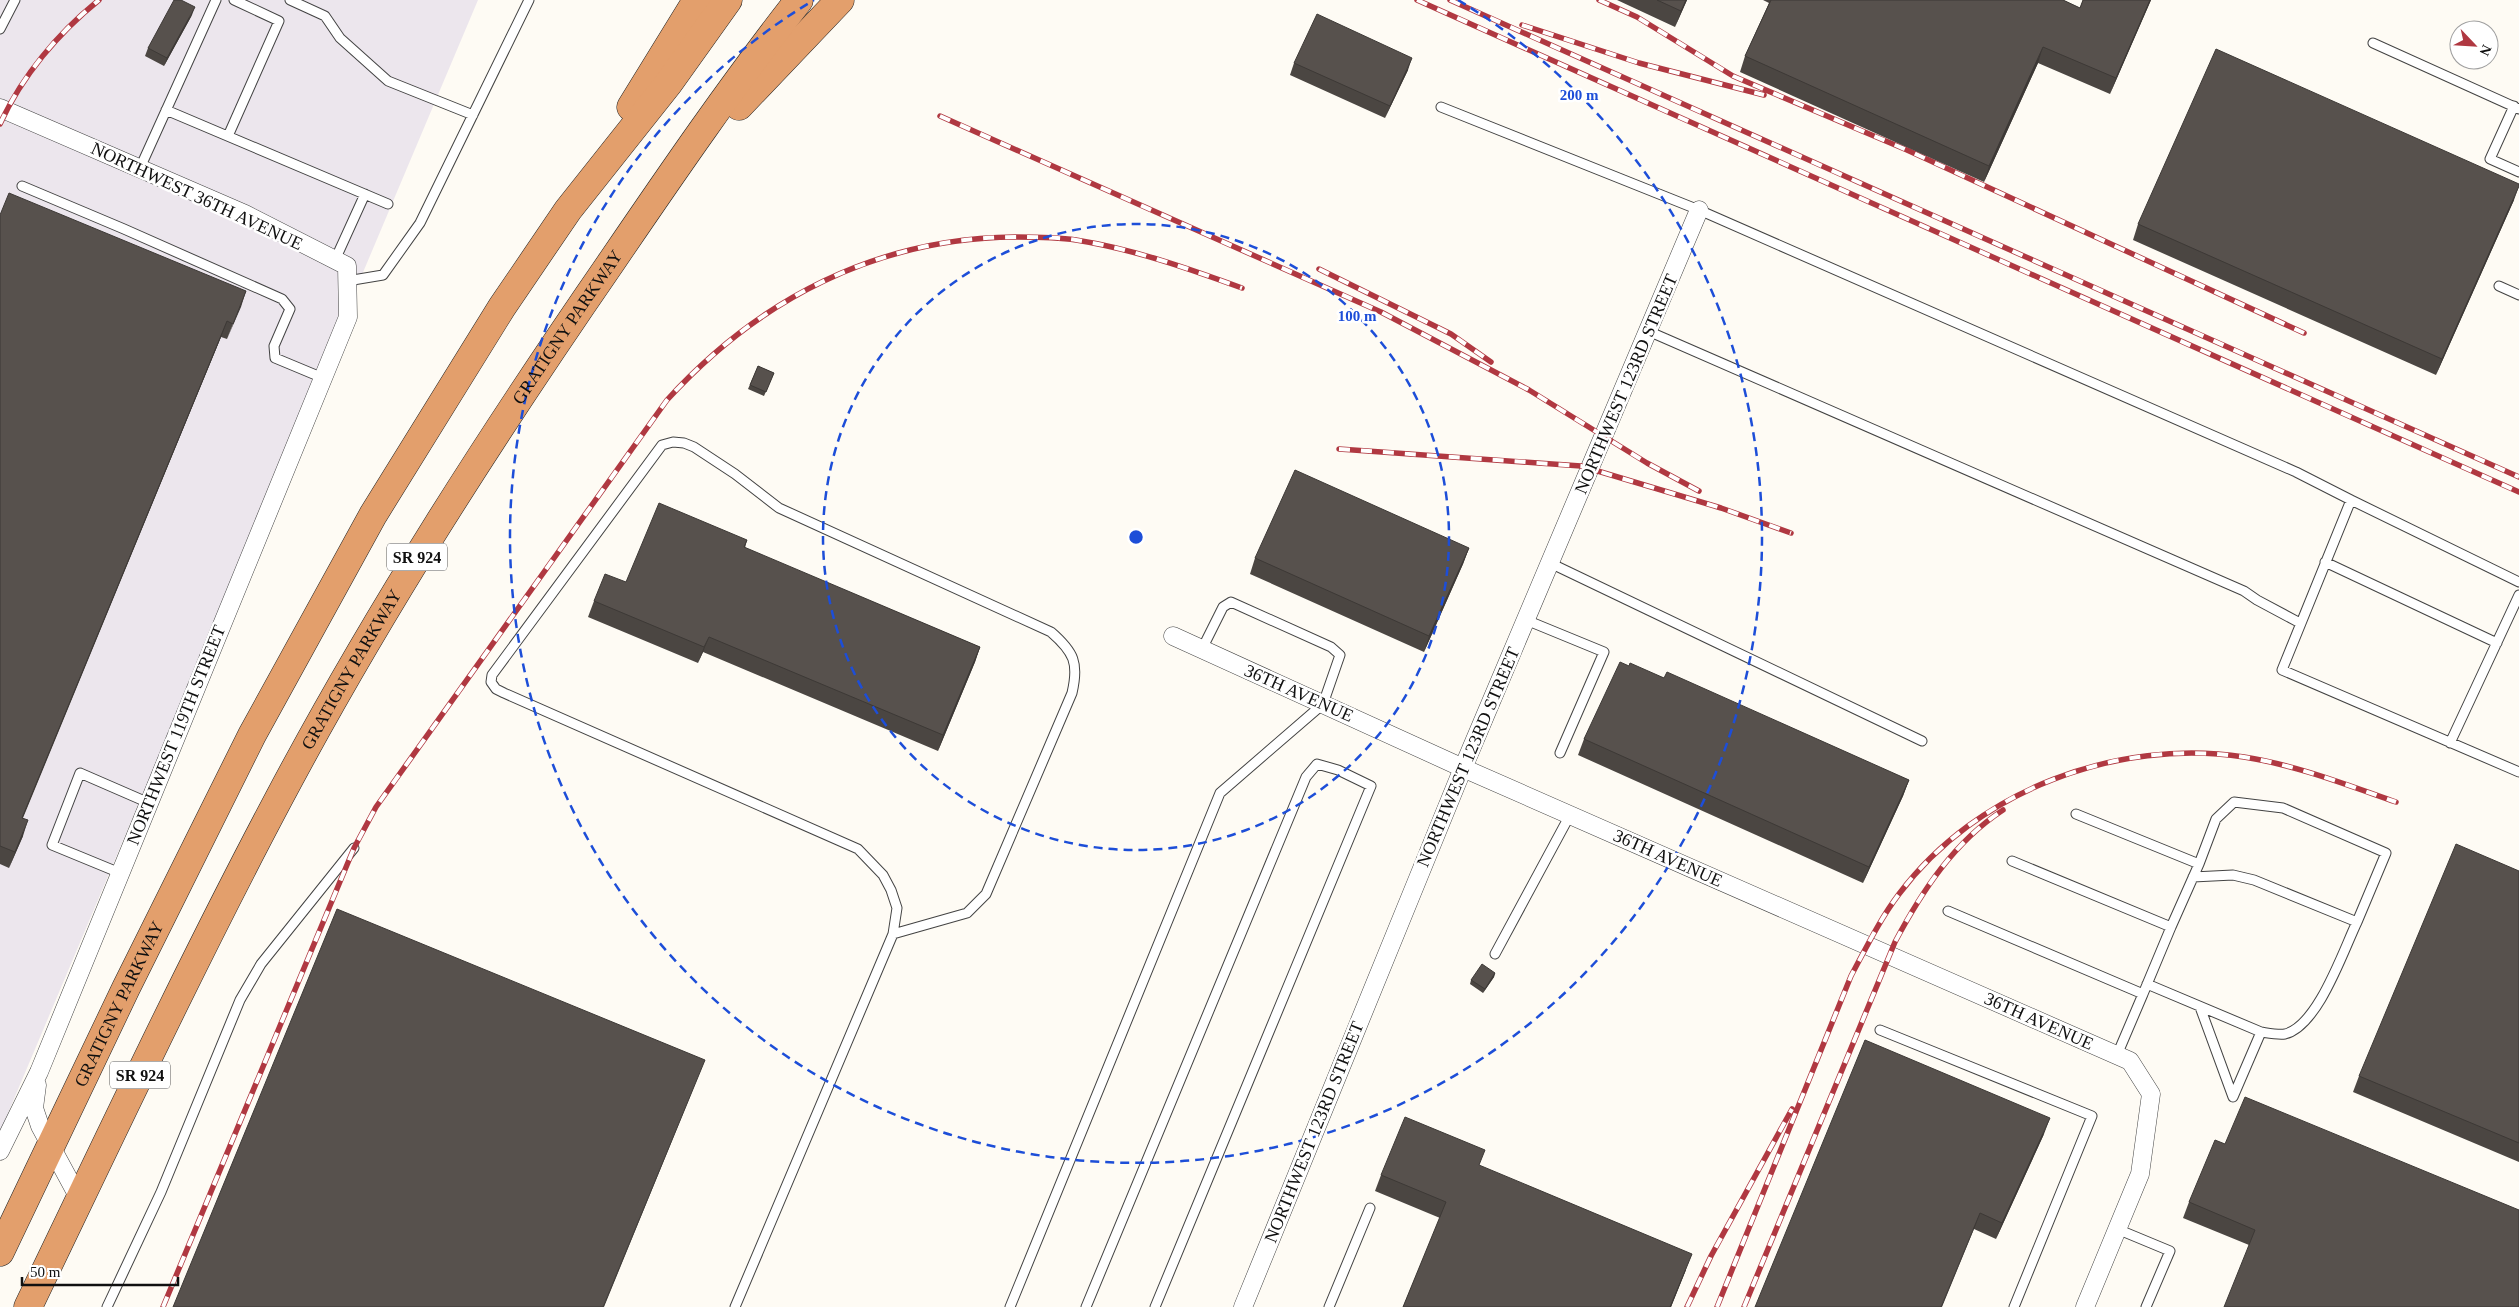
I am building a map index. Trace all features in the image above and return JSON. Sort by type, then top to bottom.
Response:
[{"type":"highway","points":[[659,80],[697,0]]},
{"type":"highway","name":"GRATIGNY PARKWAY","points":[[50,1146],[252,735],[373,514],[502,307],[568,210],[659,80],[728,0]]},
{"type":"highway","points":[[725,112],[799,0]]},
{"type":"highway","points":[[725,112],[840,0]]},
{"type":"highway","name":"GRATIGNY PARKWAY","points":[[80,1200],[171,1012],[279,798],[408,572],[544,360],[665,184],[725,112]]},
{"type":"highway","name":"SR 924","points":[[0,1252],[50,1146]]},
{"type":"highway","name":"SR 924","points":[[28,1307],[80,1200]]},
{"type":"street","name":"NORTHWEST 36TH AVENUE","points":[[0,108],[245,214],[347,266],[348,317]]},
{"type":"street","name":"NORTHWEST 123RD STREET","points":[[1243,1307],[1463,768],[1698,210]]},
{"type":"street","name":"NORTHWEST 119TH STREET","points":[[0,1152],[39,1072],[348,317]]},
{"type":"street","name":"36TH AVENUE","points":[[1173,636],[1463,768],[2130,1061],[2151,1094],[2140,1174],[2117,1229]]},
{"type":"street","points":[[39,1072],[34,1108],[50,1146],[80,1200]]},
{"type":"street","points":[[2085,1307],[2117,1229]]},
{"type":"lane","points":[[0,29],[15,0]]},
{"type":"lane","points":[[140,168],[216,0]]},
{"type":"lane","points":[[228,136],[279,21],[234,0]]},
{"type":"lane","points":[[290,0],[325,16],[340,38],[388,81],[473,114]]},
{"type":"lane","points":[[347,281],[383,275],[420,223],[530,0]]},
{"type":"lane","points":[[2373,43],[2517,108],[2490,159],[2519,172]]},
{"type":"lane","points":[[1441,107],[1698,210],[2296,472],[2519,582]]},
{"type":"lane","points":[[166,110],[388,204]]},
{"type":"lane","points":[[22,186],[282,299],[290,309],[274,346],[275,358],[323,378]]},
{"type":"lane","points":[[335,260],[365,194]]},
{"type":"lane","points":[[2499,286],[2519,295]]},
{"type":"lane","points":[[1648,331],[2244,591],[2300,623]]},
{"type":"lane","points":[[735,1307],[893,934],[897,908],[891,890],[883,875],[858,849],[504,693],[496,689],[491,682],[492,675],[662,445],[672,442],[684,442],[694,447],[735,474],[779,508],[1051,632],[1071,652],[1075,665],[1072,693],[986,894],[967,913],[893,934]]},
{"type":"lane","points":[[2351,500],[2282,670],[2519,772]]},
{"type":"lane","points":[[2325,562],[2497,643]]},
{"type":"lane","points":[[1550,563],[1922,741]]},
{"type":"lane","points":[[2450,743],[2519,595]]},
{"type":"lane","points":[[1010,1307],[1220,793],[1324,704],[1340,655],[1332,647],[1231,602],[1223,607],[1202,649]]},
{"type":"lane","points":[[1526,620],[1604,652],[1560,753]]},
{"type":"lane","points":[[1086,1307],[1306,777],[1318,764],[1338,770],[1370,786],[1155,1307]]},
{"type":"lane","points":[[120,873],[52,845],[80,773],[149,803]]},
{"type":"lane","points":[[2117,1055],[2147,984],[2171,928],[2199,864],[2216,819],[2234,802],[2283,808],[2386,854],[2357,922],[2314,1010],[2301,1024],[2285,1034],[2261,1032],[2147,984]]},
{"type":"lane","points":[[2076,814],[2199,864]]},
{"type":"lane","points":[[1495,954],[1570,815]]},
{"type":"lane","points":[[107,1307],[161,1192],[240,1000],[261,964],[354,848]]},
{"type":"lane","points":[[2012,861],[2171,928]]},
{"type":"lane","points":[[2193,877],[2233,875],[2254,880],[2357,922]]},
{"type":"lane","points":[[1948,911],[2143,994]]},
{"type":"lane","points":[[2200,1007],[2233,1097],[2261,1032]]},
{"type":"lane","points":[[1880,1030],[2092,1116],[2014,1307]]},
{"type":"lane","points":[[1329,1307],[1370,1208]]},
{"type":"lane","points":[[2117,1229],[2170,1251],[2146,1307]]},
{"type":"shaded area","points":[[0,0],[478,0],[0,1132]]},
{"type":"building","points":[[174,0],[181,0],[195,7],[167,58],[148,48]]},
{"type":"building","points":[[1657,0],[1686,0],[1681,11]]},
{"type":"building","points":[[1771,0],[2063,0],[2080,8],[2083,0],[2150,0],[2116,78],[2043,47],[1989,166],[1745,56]]},
{"type":"building","points":[[1317,14],[1412,58],[1390,106],[1294,63]]},
{"type":"building","points":[[2216,49],[2519,184],[2442,359],[2138,224]]},
{"type":"building","points":[[9,193],[246,291],[233,324],[227,321],[22,818],[28,820],[15,852],[0,846],[0,215]]},
{"type":"building","points":[[758,366],[774,373],[766,392],[750,385]]},
{"type":"building","points":[[1295,470],[1469,548],[1429,636],[1255,558]]},
{"type":"building","points":[[659,503],[747,540],[744,547],[980,647],[943,735],[709,637],[704,647],[594,601],[605,574],[626,582]]},
{"type":"building","points":[[1620,662],[1629,666],[1630,663],[1664,678],[1667,672],[1909,780],[1869,867],[1584,739]]},
{"type":"building","points":[[2456,844],[2519,871],[2519,1143],[2359,1076]]},
{"type":"building","points":[[337,909],[705,1060],[603,1307],[173,1307]]},
{"type":"building","points":[[1482,964],[1495,973],[1485,989],[1471,980]]},
{"type":"building","points":[[1865,1040],[2050,1118],[2002,1223],[1980,1213],[1941,1307],[1755,1307]]},
{"type":"building","points":[[2245,1097],[2519,1210],[2519,1307],[2224,1307],[2255,1230],[2189,1202],[2215,1140],[2225,1144]]},
{"type":"building","points":[[1405,1117],[1485,1150],[1479,1165],[1692,1254],[1670,1307],[1403,1307],[1446,1202],[1381,1175]]},
{"type":"railway","points":[[0,124],[19,89],[42,56],[69,27],[99,0]]},
{"type":"railway","points":[[1417,0],[2519,492]]},
{"type":"railway","points":[[1450,0],[2519,477]]},
{"type":"railway","points":[[1599,0],[1637,17],[1733,76],[1907,150],[2304,333]]},
{"type":"railway","points":[[1522,25],[1639,63],[1764,95]]},
{"type":"railway","points":[[940,116],[1381,312],[1529,390],[1647,463],[1699,491]]},
{"type":"railway","points":[[163,1307],[354,848],[376,807],[667,400],[703,364],[741,332],[781,304],[824,281],[869,262],[915,249],[964,240],[1015,237],[1076,240],[1139,254],[1242,288]]},
{"type":"railway","points":[[1319,269],[1451,334],[1491,362]]},
{"type":"railway","points":[[1339,449],[1581,466],[1721,508],[1791,533]]},
{"type":"railway","points":[[1717,1307],[1851,976],[1879,924],[1899,894],[1931,857],[1968,826],[2009,800],[2053,779],[2100,765],[2147,756],[2196,753],[2244,757],[2283,765],[2396,802]]},
{"type":"railway","points":[[1744,1307],[1895,942],[1916,904],[1954,852],[1985,823],[2003,810]]},
{"type":"railway","points":[[1687,1307],[1711,1256],[1792,1109]]}]
